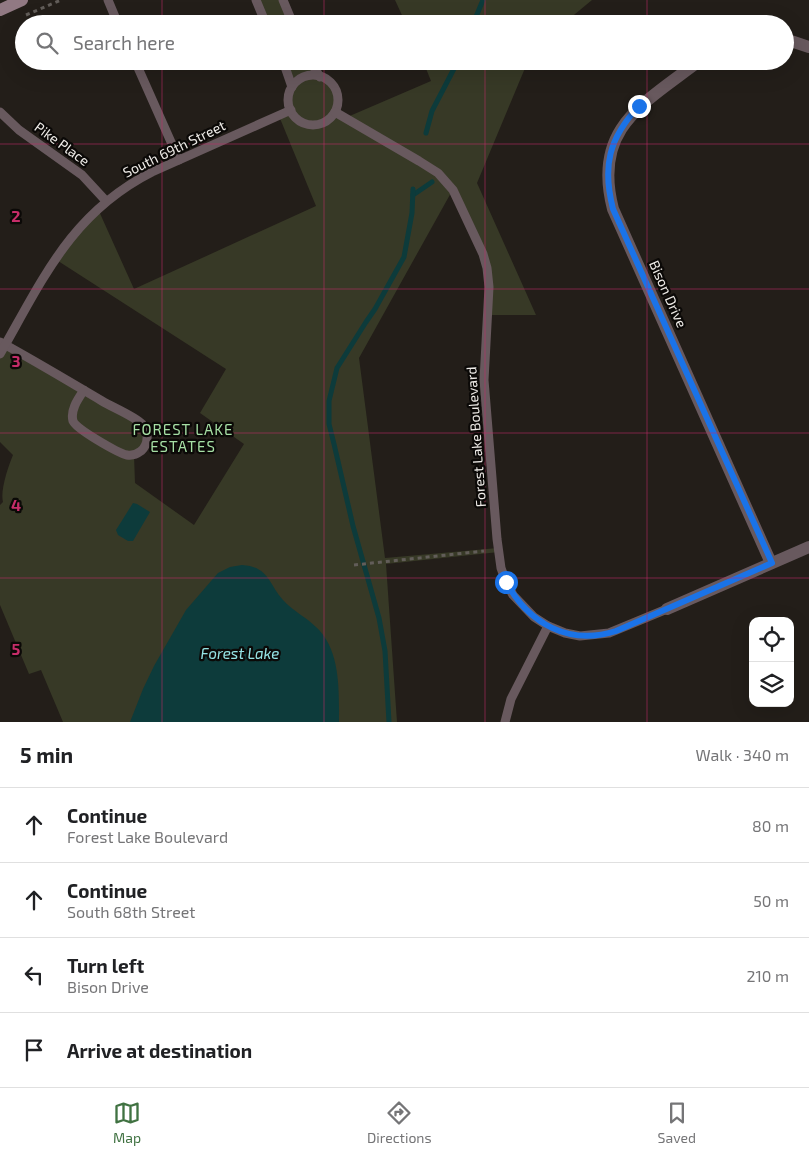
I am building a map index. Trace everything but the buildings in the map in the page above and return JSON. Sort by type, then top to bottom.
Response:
[{"type":"main road","points":[[0,10],[22,0]]},
{"type":"street","points":[[794,41],[809,47]]},
{"type":"street","name":"Bison Drive","points":[[687,70],[639,106],[626,120],[616,137],[609,156],[607,170],[608,190],[613,209],[772,563]]},
{"type":"street","points":[[667,609],[809,547]]},
{"type":"lane","points":[[108,0],[114,15]]},
{"type":"lane","points":[[256,0],[262,15]]},
{"type":"lane","points":[[283,0],[290,15]]},
{"type":"lane","points":[[139,70],[178,160]]},
{"type":"lane","points":[[286,70],[292,87]]},
{"type":"lane","points":[[316,70],[320,76],[330,82],[336,92],[338,102],[332,117],[322,124],[311,125],[299,121],[291,110],[288,99],[292,87],[302,78],[320,76]]},
{"type":"lane","name":"South 69th Street","points":[[0,354],[2,343],[55,259],[72,235],[106,201],[132,182],[291,110]]},
{"type":"lane","name":"Pike Place","points":[[0,112],[19,130],[82,175],[106,201]]},
{"type":"lane","name":"Forest Lake Boulevard","points":[[335,112],[420,161],[438,174],[453,190],[483,254],[489,287],[484,380],[501,568],[506,582],[522,607],[548,626],[565,633],[580,636],[600,635],[616,631],[667,609]]},
{"type":"lane","points":[[2,343],[84,390],[142,424],[148,437],[142,450],[129,455],[120,453],[77,428],[73,419],[73,410],[84,390]]},
{"type":"lane","points":[[505,722],[511,699],[548,626]]},
{"type":"path","points":[[26,15],[60,0]]},
{"type":"path","points":[[356,565],[484,551]]},
{"type":"green space","points":[[256,0],[283,0],[289,15],[262,15]]},
{"type":"green space","points":[[395,0],[592,0],[574,15],[402,15]]},
{"type":"green space","points":[[286,70],[316,70],[320,76],[330,82],[336,92],[338,102],[335,112],[345,118],[431,81],[427,70],[524,70],[477,183],[536,315],[488,315],[487,268],[452,191],[359,358],[385,558],[498,548],[499,552],[386,564],[397,722],[63,722],[41,670],[29,674],[0,605],[0,505],[3,502],[4,485],[13,455],[0,442],[0,354],[5,345],[142,424],[148,437],[134,455],[135,483],[194,525],[244,444],[200,413],[226,369],[55,259],[98,209],[134,289],[316,206],[279,116],[291,110],[288,99],[292,87]]},
{"type":"water","points":[[133,503],[150,512],[133,541],[128,541],[118,535],[116,530]]},
{"type":"water","name":"Forest Lake","points":[[251,566],[263,572],[283,600],[312,623],[324,636],[330,647],[337,672],[339,722],[130,722],[154,666],[186,610],[218,573],[230,567]]},
{"type":"waterway","points":[[477,15],[483,0]]},
{"type":"waterway","points":[[426,133],[432,111],[453,70]]},
{"type":"waterway","points":[[413,195],[432,182]]},
{"type":"waterway","points":[[389,722],[385,651],[379,618],[353,526],[329,424],[329,401],[337,368],[375,309],[404,257],[412,213],[413,189]]},
{"type":"district","name":"FOREST LAKE ESTATES","points":[[183,438]]},
{"type":"route","points":[[506,582],[513,596],[522,607],[548,626],[565,633],[580,636],[600,635],[616,631],[772,563],[613,209],[608,190],[607,170],[609,156],[616,137],[626,120],[639,106]]}]
